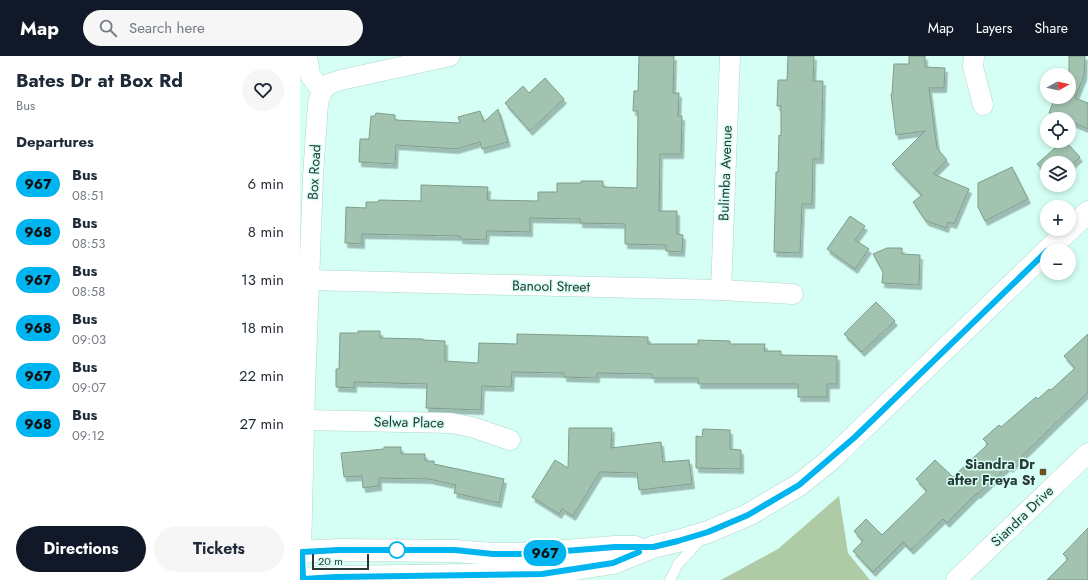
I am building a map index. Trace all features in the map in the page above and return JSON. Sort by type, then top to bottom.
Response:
[{"type":"street","points":[[307,56],[310,75],[322,91],[329,84],[341,80],[450,56]]},
{"type":"street","name":"Bulimba Avenue","points":[[721,290],[730,56]]},
{"type":"street","points":[[974,56],[973,67],[983,105]]},
{"type":"street","name":"Box Road","points":[[302,579],[301,552],[305,420],[303,389],[309,280],[307,175],[318,103],[322,91]]},
{"type":"street","points":[[1054,244],[1088,212]]},
{"type":"street","points":[[302,579],[542,574],[613,563],[653,547],[708,532],[748,515],[804,481],[855,437],[1040,258]]},
{"type":"street","name":"Banool Street","points":[[309,280],[721,290],[793,294]]},
{"type":"street","name":"Selwa Place","points":[[305,420],[451,423],[472,427],[510,440]]},
{"type":"street","name":"Siandra Drive","points":[[956,580],[1088,453]]},
{"type":"street","points":[[301,552],[339,550],[447,550],[493,554],[520,554],[615,547],[653,547]]},
{"type":"lane","points":[[670,580],[678,564],[708,532]]},
{"type":"green space","points":[[839,496],[848,553],[870,580],[721,580],[778,549]]},
{"type":"building","points":[[639,56],[674,56],[673,93],[679,93],[678,116],[682,116],[681,154],[660,154],[659,211],[677,211],[677,234],[683,235],[682,252],[666,251],[666,245],[625,244],[625,224],[580,223],[580,219],[530,218],[530,232],[487,231],[486,240],[460,239],[460,236],[362,234],[362,244],[345,243],[346,207],[366,208],[366,202],[378,202],[379,200],[421,201],[421,185],[488,187],[487,200],[538,201],[538,192],[557,192],[557,183],[603,181],[603,187],[637,188],[638,111],[633,111],[634,91],[638,91]]},
{"type":"building","points":[[788,56],[814,56],[813,81],[823,81],[821,159],[813,159],[812,204],[802,204],[800,253],[774,252],[776,172],[778,172],[779,135],[781,136],[781,106],[777,106],[778,80],[787,80]]},
{"type":"building","points":[[909,56],[925,56],[925,67],[945,68],[944,88],[929,88],[937,148],[947,160],[933,174],[969,189],[954,224],[948,222],[946,228],[926,221],[913,202],[922,195],[892,164],[925,131],[896,135],[891,94],[894,64],[909,64]]},
{"type":"building","points":[[1069,56],[1085,56],[1084,76],[1076,96],[1076,68],[1069,68]]},
{"type":"building","points":[[545,78],[564,99],[530,131],[505,103],[523,86],[529,93]]},
{"type":"building","points":[[1076,98],[1088,103],[1088,129],[1076,124],[1076,112],[1049,112],[1052,104],[1076,104]]},
{"type":"building","points":[[498,109],[508,142],[482,149],[480,142],[456,149],[396,145],[395,164],[359,162],[360,139],[369,139],[371,116],[375,116],[376,113],[395,115],[395,120],[460,123],[458,117],[480,111],[484,122]]},
{"type":"building","points":[[1055,148],[1072,148],[1080,157],[1076,161],[1076,156],[1046,156]]},
{"type":"building","points":[[1012,167],[1028,199],[985,221],[978,207],[978,183]]},
{"type":"building","points":[[850,216],[865,226],[855,240],[869,249],[855,269],[827,249]]},
{"type":"building","points":[[887,248],[902,248],[902,254],[920,255],[919,285],[882,283],[883,272],[873,254]]},
{"type":"building","points":[[876,302],[895,321],[862,352],[844,334]]},
{"type":"building","points":[[358,331],[380,331],[380,338],[445,341],[445,361],[478,363],[479,343],[517,344],[517,334],[648,337],[648,344],[698,344],[698,340],[730,341],[730,344],[765,344],[764,351],[781,351],[781,355],[837,356],[837,384],[827,384],[827,397],[798,397],[798,384],[698,384],[698,378],[652,378],[652,374],[597,373],[597,378],[564,377],[564,373],[512,372],[511,387],[482,386],[481,410],[426,408],[427,384],[354,382],[354,388],[336,387],[336,369],[339,369],[340,333],[358,333]]},
{"type":"building","points":[[1088,334],[1088,392],[1010,468],[1008,466],[978,494],[977,493],[947,523],[943,519],[911,550],[903,542],[873,572],[853,551],[863,541],[854,531],[866,519],[882,535],[927,491],[916,479],[935,460],[953,477],[988,444],[983,439],[999,425],[1001,427],[1036,397],[1038,399],[1049,389],[1051,390],[1075,368],[1064,356]]},
{"type":"building","points":[[569,428],[612,428],[611,448],[661,442],[663,462],[689,460],[692,484],[639,490],[637,473],[600,472],[573,516],[562,509],[559,514],[532,497],[555,460],[568,468]]},
{"type":"building","points":[[703,429],[730,430],[730,449],[741,450],[741,469],[696,468],[696,436],[702,437]]},
{"type":"building","points":[[384,447],[401,447],[401,454],[425,454],[425,461],[434,461],[434,464],[504,479],[499,503],[454,493],[456,485],[429,479],[379,478],[379,486],[363,488],[362,476],[344,477],[341,453],[384,449]]},
{"type":"building","points":[[1088,528],[1088,580],[1047,580],[1068,559],[1063,554]]},
{"type":"bus line","name":"967","points":[[639,552],[613,563],[542,574],[336,577],[303,579],[302,552],[339,550],[455,550],[493,554],[527,554],[555,553],[615,547],[653,547],[708,532],[748,515],[799,485],[830,460],[1040,258]]},
{"type":"place","name":"Siandra Dr after Freya St","points":[[1043,472]]}]
